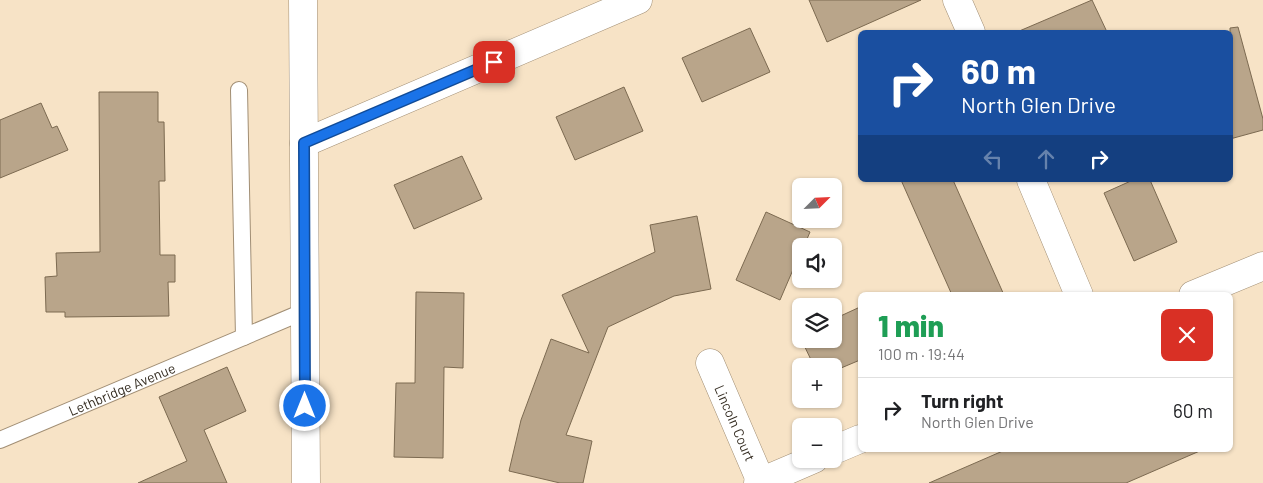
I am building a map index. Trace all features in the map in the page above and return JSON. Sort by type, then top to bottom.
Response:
[{"type":"street","points":[[303,0],[306,483]]},
{"type":"street","points":[[304,143],[638,0]]},
{"type":"street","points":[[957,0],[969,30]]},
{"type":"street","points":[[1033,182],[1078,292]]},
{"type":"street","points":[[1200,292],[1263,266]]},
{"type":"street","name":"Lincoln Court","points":[[710,363],[760,482],[793,468]]},
{"type":"street","points":[[842,447],[858,440]]},
{"type":"lane","points":[[239,90],[244,337]]},
{"type":"lane","name":"Lethbridge Avenue","points":[[0,440],[305,311]]},
{"type":"building","points":[[809,0],[921,0],[827,42]]},
{"type":"building","points":[[1092,0],[1106,30],[1022,30]]},
{"type":"building","points":[[1238,27],[1263,119],[1263,130],[1233,138],[1233,30],[1230,30],[1230,28]]},
{"type":"building","points":[[750,28],[770,72],[702,102],[682,58]]},
{"type":"building","points":[[624,87],[643,131],[575,160],[556,117]]},
{"type":"building","points":[[99,92],[158,92],[158,122],[164,122],[165,181],[159,181],[160,255],[175,255],[175,282],[168,282],[169,316],[65,317],[65,312],[46,312],[45,277],[57,276],[56,253],[100,252]]},
{"type":"building","points":[[41,103],[52,128],[57,126],[68,150],[0,178],[0,120]]},
{"type":"building","points":[[462,156],[482,199],[414,229],[394,185]]},
{"type":"building","points":[[902,182],[954,182],[1003,292],[951,292]]},
{"type":"building","points":[[1129,182],[1151,182],[1177,242],[1134,261],[1104,193]]},
{"type":"building","points":[[766,212],[792,224],[792,228],[801,228],[810,232],[807,238],[792,238],[792,272],[780,300],[736,280]]},
{"type":"building","points":[[697,216],[711,289],[674,296],[608,327],[566,435],[592,441],[583,483],[560,483],[509,471],[521,420],[551,339],[589,353],[562,295],[655,252],[650,225]]},
{"type":"building","points":[[416,292],[464,293],[463,368],[444,367],[443,458],[394,457],[396,383],[415,383]]},
{"type":"building","points":[[858,308],[858,361],[842,368],[842,358],[810,358],[805,348],[842,348],[842,315]]},
{"type":"building","points":[[227,367],[246,411],[204,430],[227,483],[138,483],[187,461],[159,397]]},
{"type":"building","points":[[1000,452],[1197,452],[1126,483],[929,483]]},
{"type":"route","points":[[305,406],[304,143],[494,62]]}]
